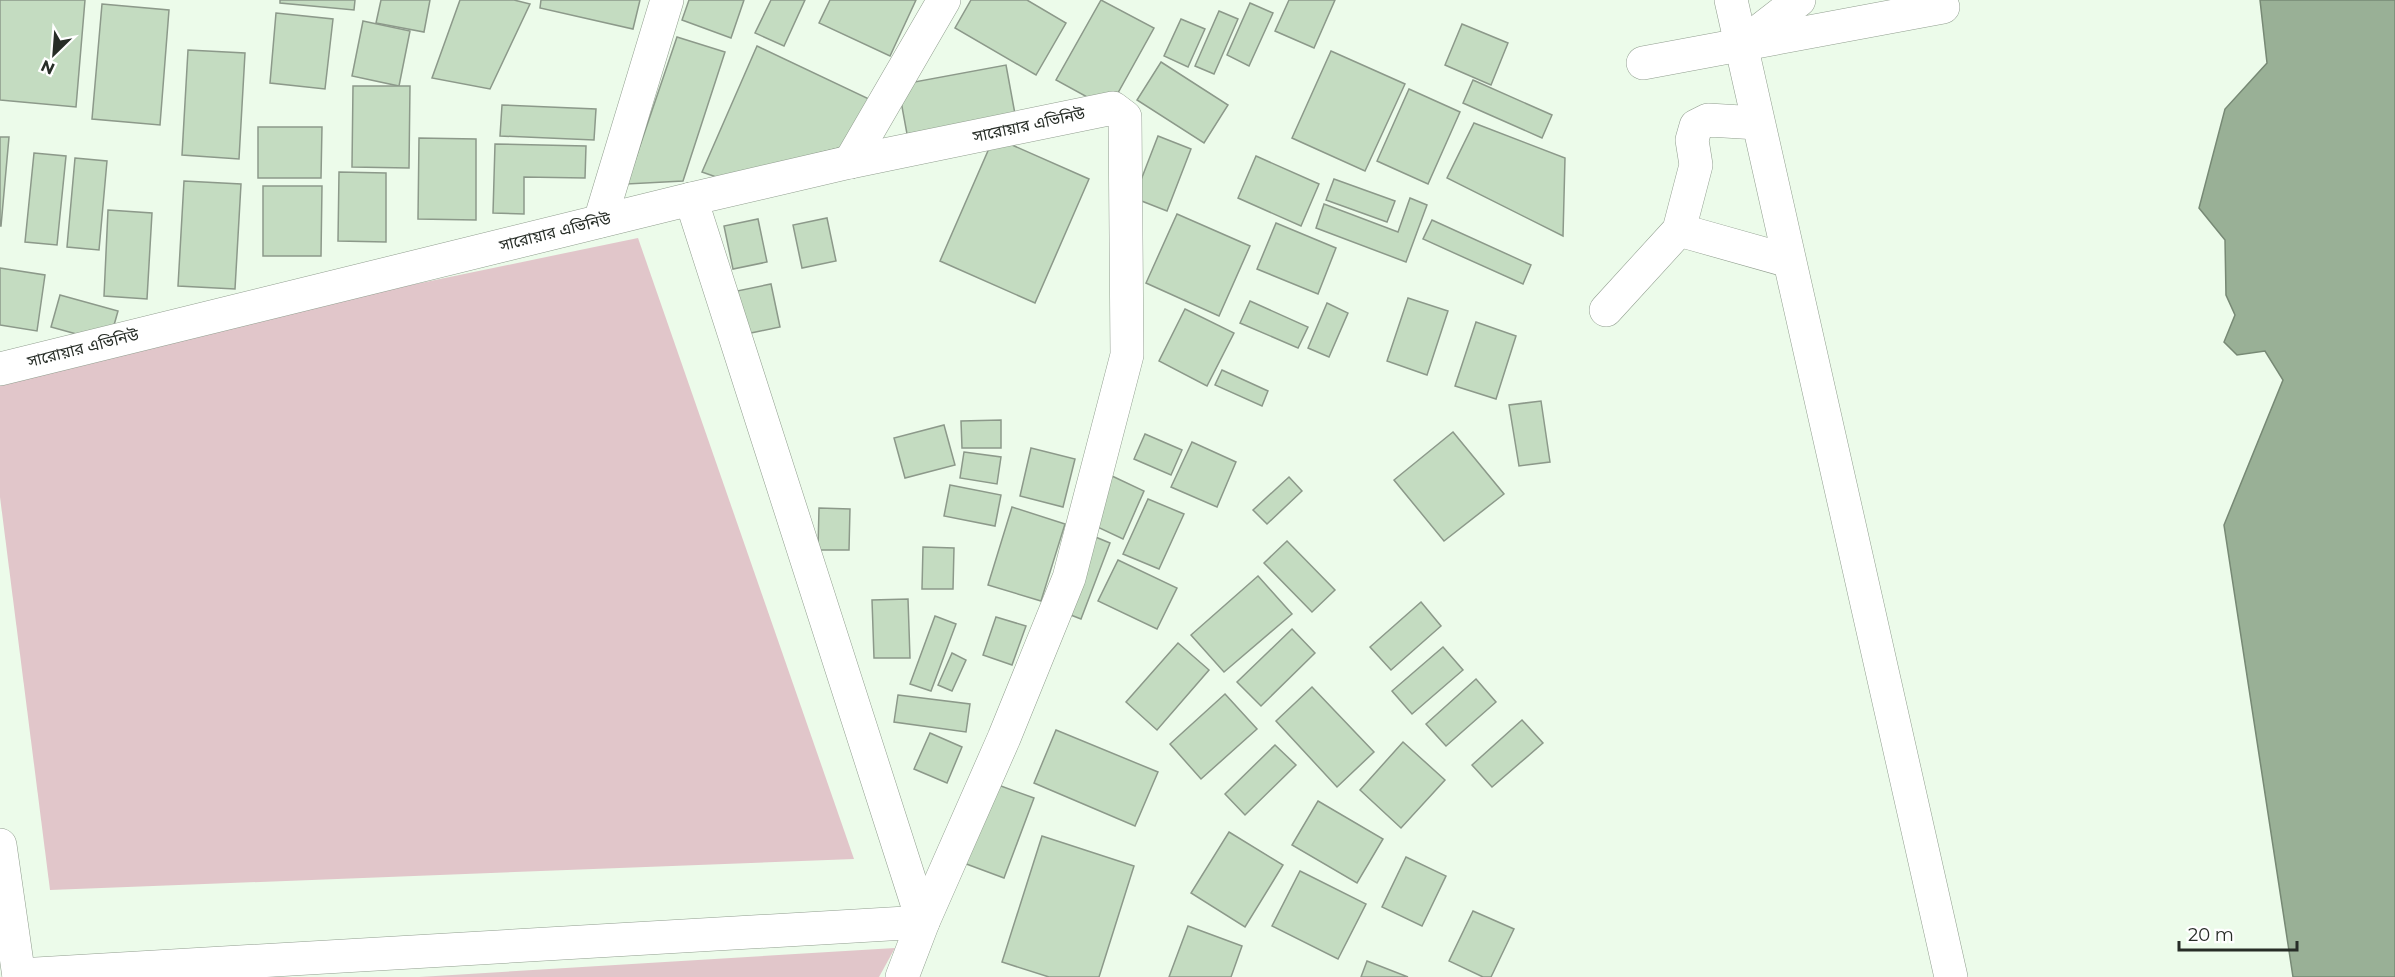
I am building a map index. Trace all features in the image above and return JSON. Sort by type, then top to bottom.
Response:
[{"type":"street","points":[[600,221],[667,0]]},
{"type":"street","points":[[850,162],[944,0]]},
{"type":"street","points":[[1731,0],[1951,977]]},
{"type":"street","points":[[1741,45],[1799,0]]},
{"type":"street","points":[[1643,63],[1943,7]]},
{"type":"street","name":"সারোয়ার এভিনিউ","points":[[0,369],[691,199],[850,162],[1113,108],[1125,117],[1127,355],[1069,578],[1004,738],[923,922]]},
{"type":"street","points":[[1605,310],[1679,230],[1696,165],[1692,140],[1696,126],[1708,120],[1758,123]]},
{"type":"street","points":[[691,199],[923,922],[902,977]]},
{"type":"street","points":[[1679,230],[1789,261]]},
{"type":"street","points":[[0,845],[19,976],[923,922]]},
{"type":"shaded area","points":[[2260,0],[2395,0],[2395,977],[2293,977],[2224,525],[2283,380],[2265,351],[2237,355],[2224,342],[2235,315],[2226,295],[2225,240],[2199,208],[2225,109],[2267,63]]},
{"type":"shaded area","points":[[638,238],[854,859],[50,890],[0,497],[0,370]]},
{"type":"shaded area","points":[[895,948],[879,977],[419,977]]},
{"type":"building","points":[[0,0],[85,0],[76,107],[0,100]]},
{"type":"building","points":[[280,0],[355,0],[354,10],[280,3]]},
{"type":"building","points":[[381,0],[430,0],[424,32],[376,23]]},
{"type":"building","points":[[460,0],[514,0],[530,4],[490,89],[432,78]]},
{"type":"building","points":[[541,0],[640,0],[633,29],[540,8]]},
{"type":"building","points":[[689,0],[744,0],[731,38],[682,20]]},
{"type":"building","points":[[771,0],[805,0],[784,46],[755,33]]},
{"type":"building","points":[[830,0],[916,0],[890,56],[819,23]]},
{"type":"building","points":[[971,0],[1027,0],[1066,23],[1036,75],[955,28]]},
{"type":"building","points":[[1101,0],[1154,28],[1109,109],[1056,80]]},
{"type":"building","points":[[1289,0],[1335,0],[1314,48],[1275,31]]},
{"type":"building","points":[[1250,3],[1273,13],[1249,66],[1227,55]]},
{"type":"building","points":[[102,4],[169,10],[160,125],[92,119]]},
{"type":"building","points":[[1219,11],[1238,19],[1214,74],[1195,66]]},
{"type":"building","points":[[276,13],[333,19],[325,89],[270,83]]},
{"type":"building","points":[[1181,19],[1205,29],[1188,67],[1164,56]]},
{"type":"building","points":[[363,21],[410,31],[399,86],[352,76]]},
{"type":"building","points":[[1462,24],[1508,43],[1491,85],[1445,65]]},
{"type":"building","points":[[677,37],[725,52],[683,181],[627,184]]},
{"type":"building","points":[[757,46],[869,99],[843,147],[719,178],[702,172]]},
{"type":"building","points":[[188,50],[245,53],[239,159],[182,155]]},
{"type":"building","points":[[1331,51],[1405,84],[1365,171],[1292,138]]},
{"type":"building","points":[[1161,62],[1228,105],[1204,143],[1137,100]]},
{"type":"building","points":[[1006,65],[1015,114],[907,134],[898,85]]},
{"type":"building","points":[[1473,80],[1552,115],[1542,138],[1463,103]]},
{"type":"building","points":[[353,86],[410,86],[409,168],[352,167]]},
{"type":"building","points":[[1409,89],[1460,112],[1428,184],[1377,161]]},
{"type":"building","points":[[502,105],[596,109],[594,140],[500,136]]},
{"type":"building","points":[[1474,123],[1565,158],[1563,236],[1447,178]]},
{"type":"building","points":[[258,127],[322,127],[321,178],[258,178]]},
{"type":"building","points":[[1158,136],[1191,149],[1167,211],[1134,198]]},
{"type":"building","points":[[0,137],[9,137],[1,226],[0,226]]},
{"type":"building","points":[[994,137],[1089,179],[1035,303],[940,261]]},
{"type":"building","points":[[419,138],[476,139],[476,220],[418,219]]},
{"type":"building","points":[[495,144],[586,146],[585,178],[524,177],[524,214],[493,213]]},
{"type":"building","points":[[34,153],[66,156],[57,245],[25,242]]},
{"type":"building","points":[[1256,156],[1319,184],[1301,226],[1238,198]]},
{"type":"building","points":[[75,158],[107,161],[99,250],[67,247]]},
{"type":"building","points":[[339,172],[386,173],[386,242],[338,241]]},
{"type":"building","points":[[1334,179],[1395,201],[1387,222],[1326,200]]},
{"type":"building","points":[[184,181],[241,184],[235,289],[178,286]]},
{"type":"building","points":[[263,186],[322,186],[321,256],[263,256]]},
{"type":"building","points":[[1410,198],[1427,205],[1406,262],[1316,228],[1324,204],[1398,232]]},
{"type":"building","points":[[108,210],[152,213],[147,299],[104,296]]},
{"type":"building","points":[[1177,214],[1250,246],[1219,316],[1146,283]]},
{"type":"building","points":[[827,218],[836,261],[802,268],[793,225]]},
{"type":"building","points":[[758,219],[767,262],[733,269],[724,226]]},
{"type":"building","points":[[1432,220],[1531,265],[1523,284],[1423,239]]},
{"type":"building","points":[[1276,223],[1336,248],[1318,294],[1257,269]]},
{"type":"building","points":[[0,268],[45,275],[37,331],[0,325]]},
{"type":"building","points":[[771,284],[780,327],[746,334],[737,291]]},
{"type":"building","points":[[60,295],[118,311],[109,343],[51,327]]},
{"type":"building","points":[[1408,298],[1448,311],[1427,375],[1387,361]]},
{"type":"building","points":[[1250,301],[1308,327],[1298,348],[1240,323]]},
{"type":"building","points":[[1327,303],[1348,313],[1329,357],[1308,348]]},
{"type":"building","points":[[1185,309],[1234,333],[1207,386],[1159,361]]},
{"type":"building","points":[[1476,322],[1516,336],[1496,399],[1455,386]]},
{"type":"building","points":[[1222,370],[1268,391],[1262,406],[1215,385]]},
{"type":"building","points":[[1541,401],[1550,462],[1519,466],[1509,405]]},
{"type":"building","points":[[1001,420],[1001,448],[962,448],[961,421]]},
{"type":"building","points":[[944,425],[955,465],[905,478],[894,438]]},
{"type":"building","points":[[1453,432],[1504,494],[1444,541],[1394,480]]},
{"type":"building","points":[[1145,434],[1182,450],[1171,475],[1134,459]]},
{"type":"building","points":[[1192,442],[1236,462],[1217,507],[1171,487]]},
{"type":"building","points":[[1031,448],[1075,459],[1063,507],[1020,496]]},
{"type":"building","points":[[964,452],[1001,457],[997,484],[960,478]]},
{"type":"building","points":[[1112,476],[1144,491],[1123,539],[1091,524]]},
{"type":"building","points":[[1289,477],[1302,491],[1267,524],[1253,510]]},
{"type":"building","points":[[950,485],[1001,495],[995,526],[944,516]]},
{"type":"building","points":[[1148,499],[1184,514],[1159,569],[1123,554]]},
{"type":"building","points":[[1012,507],[1065,524],[1041,601],[988,585]]},
{"type":"building","points":[[819,508],[850,509],[849,550],[818,550]]},
{"type":"building","points":[[1093,536],[1110,543],[1081,619],[1063,612]]},
{"type":"building","points":[[1287,541],[1335,590],[1312,612],[1264,563]]},
{"type":"building","points":[[923,547],[954,548],[953,589],[922,589]]},
{"type":"building","points":[[1118,560],[1177,588],[1157,629],[1098,601]]},
{"type":"building","points":[[1258,576],[1292,614],[1224,672],[1191,635]]},
{"type":"building","points":[[908,599],[910,658],[874,658],[872,600]]},
{"type":"building","points":[[1421,602],[1441,626],[1391,670],[1370,647]]},
{"type":"building","points":[[935,616],[956,624],[931,691],[910,684]]},
{"type":"building","points":[[996,617],[1026,626],[1012,665],[983,655]]},
{"type":"building","points":[[1292,629],[1315,653],[1261,706],[1237,682]]},
{"type":"building","points":[[1178,643],[1209,670],[1157,730],[1126,702]]},
{"type":"building","points":[[1443,647],[1463,670],[1412,714],[1392,691]]},
{"type":"building","points":[[952,653],[966,660],[952,691],[938,685]]},
{"type":"building","points":[[1476,679],[1496,702],[1446,746],[1426,724]]},
{"type":"building","points":[[1312,687],[1374,752],[1337,787],[1276,721]]},
{"type":"building","points":[[1225,694],[1257,729],[1201,779],[1170,744]]},
{"type":"building","points":[[898,695],[970,704],[966,732],[894,722]]},
{"type":"building","points":[[1522,720],[1543,743],[1492,787],[1472,765]]},
{"type":"building","points":[[1056,730],[1158,772],[1135,826],[1034,783]]},
{"type":"building","points":[[930,733],[962,747],[947,783],[914,769]]},
{"type":"building","points":[[1403,742],[1445,780],[1401,828],[1360,790]]},
{"type":"building","points":[[1275,745],[1296,765],[1245,815],[1225,794]]},
{"type":"building","points":[[990,782],[1034,798],[1004,878],[961,862]]},
{"type":"building","points":[[1318,801],[1383,839],[1357,883],[1292,845]]},
{"type":"building","points":[[1229,832],[1283,865],[1245,927],[1191,893]]},
{"type":"building","points":[[1042,836],[1134,866],[1099,977],[1049,977],[1002,962]]},
{"type":"building","points":[[1406,857],[1446,876],[1422,926],[1382,907]]},
{"type":"building","points":[[1300,871],[1366,904],[1338,959],[1272,926]]},
{"type":"building","points":[[1473,911],[1514,929],[1491,977],[1483,977],[1449,961]]},
{"type":"building","points":[[1188,926],[1242,946],[1231,977],[1169,977]]},
{"type":"building","points":[[1367,961],[1408,977],[1361,977]]}]
